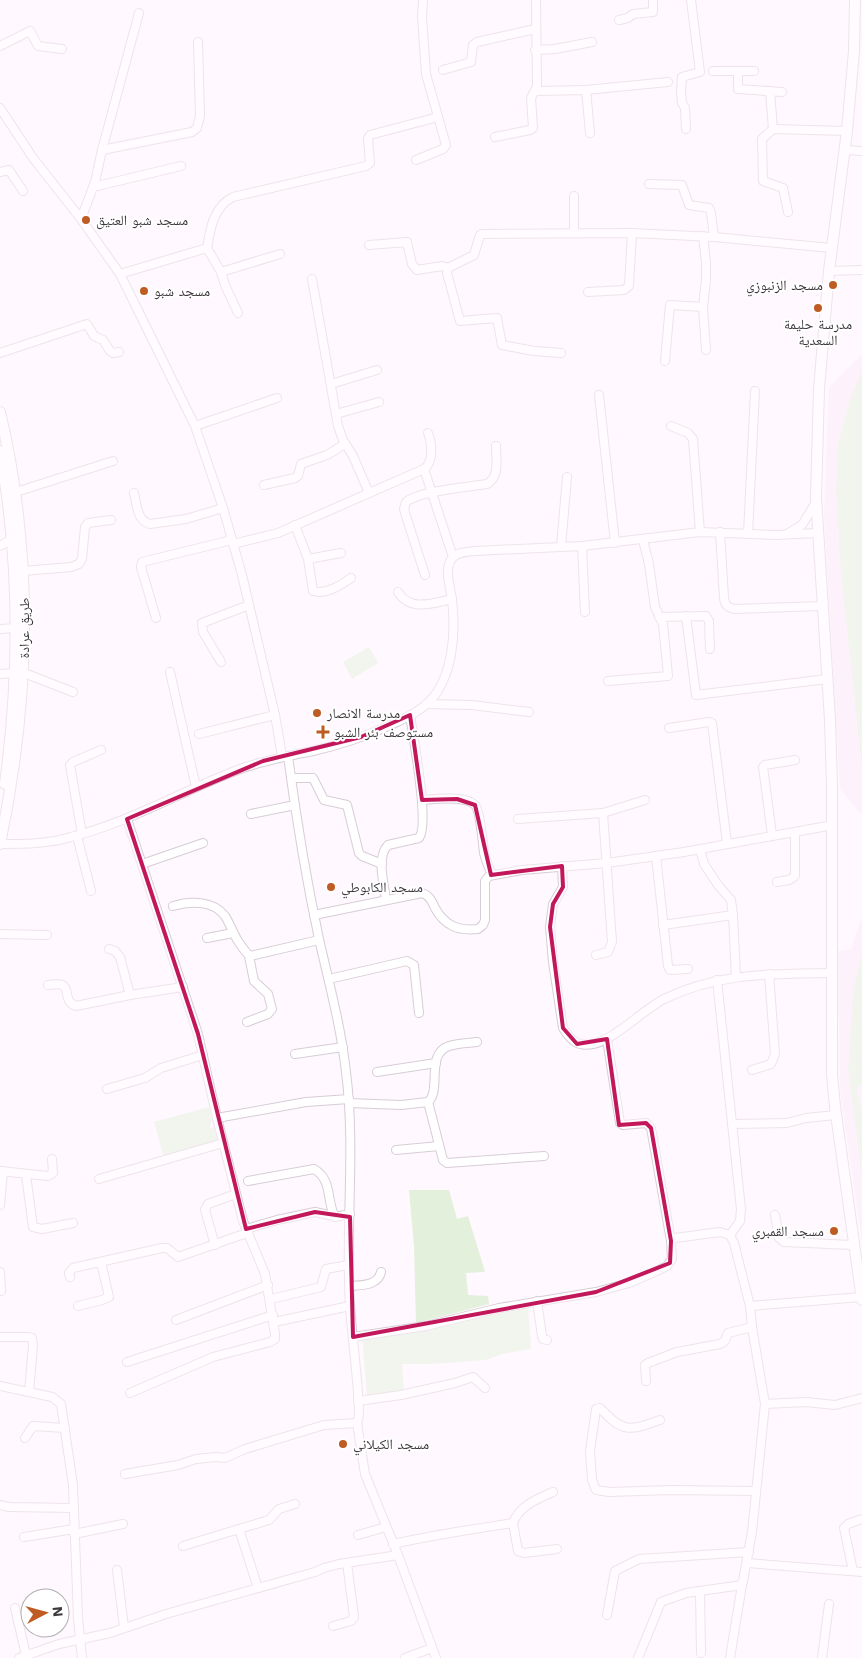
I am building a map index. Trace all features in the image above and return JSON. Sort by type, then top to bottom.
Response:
[{"type":"main road","points":[[855,0],[858,52],[831,248],[819,389],[816,502],[830,720],[833,825],[831,927],[833,973],[832,1074],[853,1245],[862,1299]]},
{"type":"main road","name":"طريق عرادة","points":[[0,412],[16,492],[25,614],[13,781],[0,844]]},
{"type":"main road","name":"طريق عرادة","points":[[0,452],[12,539],[20,673],[0,814]]},
{"type":"street","points":[[416,160],[446,147],[426,74],[422,17],[423,0]]},
{"type":"street","points":[[495,137],[532,129],[532,98],[536,91],[537,77],[535,50],[536,0]]},
{"type":"street","points":[[619,20],[628,18],[633,14],[653,12],[653,0]]},
{"type":"street","points":[[686,129],[685,108],[682,103],[681,91],[682,77],[700,72],[691,0]]},
{"type":"street","points":[[81,219],[93,188],[139,13]]},
{"type":"street","points":[[443,70],[471,62],[473,45],[477,42],[535,29]]},
{"type":"street","points":[[0,46],[30,31],[38,46],[62,49]]},
{"type":"street","points":[[102,150],[192,132],[197,128],[200,116],[198,42]]},
{"type":"street","points":[[535,50],[555,49],[592,42]]},
{"type":"street","points":[[713,71],[754,71]]},
{"type":"street","points":[[738,72],[738,89],[782,92]]},
{"type":"street","points":[[536,91],[586,90],[668,82]]},
{"type":"street","points":[[586,90],[590,133]]},
{"type":"street","points":[[770,91],[773,129]]},
{"type":"street","points":[[0,108],[33,158],[81,219],[120,274],[195,426],[233,542],[291,778],[314,915],[343,1047],[349,1101],[350,1214],[348,1265],[350,1306],[358,1401],[359,1419],[357,1423],[365,1474],[398,1555],[436,1658]]},
{"type":"street","points":[[238,313],[225,286],[221,272],[207,248],[212,222],[228,199],[366,166],[370,163],[368,139],[370,136],[438,118]]},
{"type":"street","points":[[788,212],[783,188],[763,181],[762,139],[773,129],[847,131]]},
{"type":"street","points":[[845,150],[862,151]]},
{"type":"street","points":[[93,188],[181,166]]},
{"type":"street","points":[[0,172],[9,170],[23,191]]},
{"type":"street","points":[[649,184],[682,185],[689,205],[709,208],[714,237]]},
{"type":"street","points":[[574,196],[574,233]]},
{"type":"street","points":[[369,245],[405,242],[408,244],[412,264],[417,270],[442,266],[448,268],[474,255],[480,235],[482,234],[574,233],[703,236],[831,248]]},
{"type":"street","points":[[588,292],[624,290],[629,286],[632,234]]},
{"type":"street","points":[[703,236],[706,262],[703,307],[706,350]]},
{"type":"street","points":[[120,274],[207,248]]},
{"type":"street","points":[[221,272],[280,254]]},
{"type":"street","points":[[448,268],[447,273],[460,321],[497,318],[502,345],[534,351],[561,353]]},
{"type":"street","points":[[829,271],[862,270]]},
{"type":"street","points":[[312,278],[341,437],[353,456],[369,493]]},
{"type":"street","points":[[665,361],[670,305],[703,307]]},
{"type":"street","points":[[0,353],[86,324],[94,336],[103,340],[110,351],[113,353],[119,352]]},
{"type":"street","points":[[331,384],[377,370]]},
{"type":"street","points":[[748,534],[755,391]]},
{"type":"street","points":[[599,395],[615,543]]},
{"type":"street","points":[[195,426],[277,398]]},
{"type":"street","points":[[336,414],[379,402]]},
{"type":"street","points":[[671,426],[688,433],[693,439],[700,532]]},
{"type":"street","points":[[156,618],[140,567],[142,562],[278,532],[424,469],[428,467],[431,447],[428,433]]},
{"type":"street","points":[[264,485],[296,478],[301,464],[327,456],[345,444]]},
{"type":"street","points":[[425,575],[404,509],[406,502],[409,499],[432,493],[491,482],[496,473],[496,446]]},
{"type":"street","points":[[16,492],[113,460]]},
{"type":"street","points":[[424,469],[453,557]]},
{"type":"street","points":[[561,547],[567,477]]},
{"type":"street","points":[[134,494],[140,517],[145,523],[150,524],[186,519],[223,508]]},
{"type":"street","points":[[786,535],[802,525],[816,502]]},
{"type":"street","points":[[23,571],[71,567],[79,564],[82,559],[85,528],[88,523],[111,520]]},
{"type":"street","points":[[295,525],[308,559],[312,589],[315,592],[336,587],[351,578]]},
{"type":"street","points":[[0,844],[47,842],[79,835],[127,819],[242,768],[361,738],[410,715],[426,704],[438,690],[449,662],[454,628],[448,570],[449,562],[458,554],[475,551],[615,543],[700,532],[786,535],[817,533]]},
{"type":"street","points":[[720,532],[724,598],[725,604],[728,607],[734,609],[822,606]]},
{"type":"street","points":[[0,546],[12,539]]},
{"type":"street","points":[[608,682],[668,676],[663,624],[655,607],[649,564],[642,540]]},
{"type":"street","points":[[582,546],[585,612]]},
{"type":"street","points":[[308,559],[341,553]]},
{"type":"street","points":[[398,592],[406,602],[414,604],[452,599]]},
{"type":"street","points":[[221,662],[203,632],[202,623],[249,605]]},
{"type":"street","points":[[660,618],[702,615],[708,618],[710,649]]},
{"type":"street","points":[[686,616],[696,695],[827,679]]},
{"type":"street","points":[[0,629],[16,628]]},
{"type":"street","points":[[170,672],[196,787]]},
{"type":"street","points":[[0,674],[20,673],[73,692]]},
{"type":"street","points":[[426,704],[472,706],[529,712]]},
{"type":"street","points":[[199,734],[275,715]]},
{"type":"street","points":[[386,900],[382,854],[388,845],[420,838],[422,835],[422,800],[410,715]]},
{"type":"street","points":[[669,728],[704,722],[712,724],[727,843]]},
{"type":"street","points":[[91,891],[79,835],[71,763],[101,750]]},
{"type":"street","points":[[772,835],[764,767],[766,765],[795,760]]},
{"type":"street","points":[[291,778],[313,778],[324,800],[347,805],[359,853],[382,864]]},
{"type":"street","points":[[422,800],[437,798],[457,799],[469,801],[475,805],[485,855],[492,875]]},
{"type":"street","points":[[518,819],[602,812],[645,800]]},
{"type":"street","points":[[252,814],[295,805]]},
{"type":"street","points":[[596,955],[608,952],[611,947],[607,863],[602,812]]},
{"type":"street","points":[[127,819],[183,987],[203,1055],[246,1231],[268,1285],[275,1337],[272,1341],[213,1357],[130,1393]]},
{"type":"street","points":[[314,915],[425,893],[447,924],[455,927],[478,929],[485,920],[486,878],[492,875],[656,856],[833,825]]},
{"type":"street","points":[[777,882],[789,880],[794,876],[795,832]]},
{"type":"street","points":[[142,864],[203,843]]},
{"type":"street","points":[[700,849],[704,864],[731,900],[736,977]]},
{"type":"street","points":[[656,856],[669,970],[688,969]]},
{"type":"street","points":[[562,866],[563,887],[553,904],[550,927],[552,962],[563,1028],[568,1037],[577,1044],[594,1044],[607,1039],[642,1013],[664,1000],[717,980],[769,974],[833,973]]},
{"type":"street","points":[[173,906],[200,903],[216,908],[225,917],[233,933],[249,956],[254,982],[268,994],[272,1009],[268,1014],[247,1022]]},
{"type":"street","points":[[663,925],[733,915]]},
{"type":"street","points":[[206,938],[233,933]]},
{"type":"street","points":[[0,934],[47,936]]},
{"type":"street","points":[[249,956],[319,940]]},
{"type":"street","points":[[109,950],[115,951],[120,957],[130,995]]},
{"type":"street","points":[[329,979],[407,960],[414,965],[419,1013]]},
{"type":"street","points":[[752,1070],[771,1064],[775,1054],[769,974]]},
{"type":"street","points":[[717,980],[741,1209],[740,1221],[730,1235]]},
{"type":"street","points":[[48,985],[60,983],[63,985],[69,1001],[76,1006],[183,987]]},
{"type":"street","points":[[353,1337],[426,1326],[471,1314],[596,1292],[629,1283],[667,1266],[672,1259],[671,1241],[651,1128],[646,1123],[622,1125],[620,1123],[607,1039]]},
{"type":"street","points":[[217,1118],[299,1103],[349,1101],[401,1106],[428,1102],[432,1097],[436,1063],[441,1053],[449,1046],[477,1042]]},
{"type":"street","points":[[295,1054],[343,1047]]},
{"type":"street","points":[[106,1088],[145,1078],[161,1068],[203,1055]]},
{"type":"street","points":[[377,1072],[436,1063]]},
{"type":"street","points":[[428,1102],[443,1160],[449,1164],[544,1156]]},
{"type":"street","points":[[732,1124],[787,1123],[806,1118],[836,1115]]},
{"type":"street","points":[[99,1179],[223,1143]]},
{"type":"street","points":[[396,1150],[439,1146]]},
{"type":"street","points":[[0,1205],[1,1171],[48,1176],[54,1170],[52,1158]]},
{"type":"street","points":[[248,1181],[314,1169],[327,1183],[334,1216]]},
{"type":"street","points":[[26,1175],[33,1228],[73,1223]]},
{"type":"street","points":[[215,1245],[205,1210],[206,1207],[208,1204],[236,1194]]},
{"type":"street","points":[[70,1277],[69,1273],[73,1268],[162,1248],[167,1248],[178,1257],[215,1245],[277,1220],[315,1212],[338,1218],[350,1214]]},
{"type":"street","points":[[775,1215],[779,1238],[784,1242],[853,1245]]},
{"type":"street","points":[[671,1241],[686,1235],[720,1232],[730,1235],[734,1243],[750,1306],[765,1404],[749,1552],[730,1658]]},
{"type":"street","points":[[78,1306],[109,1297],[101,1262]]},
{"type":"street","points":[[271,1299],[321,1287],[326,1268],[348,1265]]},
{"type":"street","points":[[0,1272],[1,1291]]},
{"type":"street","points":[[350,1286],[374,1282],[380,1277],[381,1272]]},
{"type":"street","points":[[176,1320],[268,1285]]},
{"type":"street","points":[[750,1306],[862,1299]]},
{"type":"street","points":[[537,1301],[542,1336],[548,1340]]},
{"type":"street","points":[[127,1362],[274,1319],[350,1306]]},
{"type":"street","points":[[646,1381],[646,1363],[677,1352],[720,1344],[725,1341],[728,1333],[752,1327]]},
{"type":"street","points":[[0,1337],[32,1338],[29,1392]]},
{"type":"street","points":[[358,1401],[401,1395],[456,1383],[473,1377],[485,1388]]},
{"type":"street","points":[[0,1386],[52,1397],[61,1404],[73,1485],[82,1658]]},
{"type":"street","points":[[765,1404],[806,1402],[835,1406],[862,1398]]},
{"type":"street","points":[[660,1420],[637,1428],[628,1428],[617,1424],[600,1408],[596,1409],[590,1451],[592,1480],[596,1490],[609,1492],[671,1490],[756,1491]]},
{"type":"street","points":[[125,1474],[178,1465],[196,1459],[216,1456],[225,1458],[245,1449],[324,1425],[357,1423]]},
{"type":"street","points":[[25,1438],[33,1426],[66,1428]]},
{"type":"street","points":[[553,1492],[526,1505],[517,1514],[513,1523],[518,1551],[524,1553],[557,1549]]},
{"type":"street","points":[[183,1546],[269,1520],[279,1509],[295,1504]]},
{"type":"street","points":[[0,1505],[9,1507],[74,1508]]},
{"type":"street","points":[[853,1571],[844,1528],[848,1524],[862,1519]]},
{"type":"street","points":[[393,1544],[457,1531],[477,1530],[513,1523]]},
{"type":"street","points":[[24,1537],[74,1532],[123,1524]]},
{"type":"street","points":[[358,1534],[386,1527]]},
{"type":"street","points":[[239,1529],[258,1588]]},
{"type":"street","points":[[607,1615],[615,1571],[636,1560],[749,1552]]},
{"type":"street","points":[[15,1608],[23,1656],[80,1639],[110,1633],[124,1627],[316,1572],[330,1566],[398,1555]]},
{"type":"street","points":[[334,1626],[350,1621],[354,1617],[347,1562]]},
{"type":"street","points":[[746,1562],[862,1572]]},
{"type":"street","points":[[117,1570],[124,1627]]},
{"type":"street","points":[[638,1658],[661,1602],[677,1595],[742,1586]]},
{"type":"street","points":[[700,1591],[701,1653]]},
{"type":"street","points":[[822,1658],[829,1604]]},
{"type":"street","points":[[404,1658],[432,1648]]},
{"type":"highlighted area","points":[[410,715],[422,800],[457,799],[475,805],[491,875],[562,866],[563,887],[553,904],[550,927],[563,1028],[577,1044],[607,1039],[619,1125],[646,1123],[651,1128],[671,1241],[670,1263],[596,1292],[353,1337],[350,1217],[315,1212],[246,1229],[198,1034],[127,819],[263,761],[361,737]]},
{"type":"shaded area","points":[[862,355],[862,815],[840,789],[824,515],[829,387]]},
{"type":"shaded area","points":[[862,916],[862,1242],[840,1090],[838,951],[851,949]]},
{"type":"green space","points":[[862,371],[862,768],[841,575],[836,490],[838,444],[850,399]]},
{"type":"green space","points":[[369,647],[378,663],[352,679],[343,662]]},
{"type":"green space","points":[[862,954],[862,1084],[857,1087],[862,1111],[862,1176],[848,1070],[853,990]]},
{"type":"green space","points":[[209,1107],[212,1121],[210,1126],[214,1128],[218,1142],[164,1158],[154,1122]]},
{"type":"green space","points":[[409,1190],[449,1190],[457,1219],[468,1216],[485,1272],[466,1273],[468,1295],[488,1296],[489,1304],[416,1323],[414,1246]]},
{"type":"green space","points":[[528,1305],[531,1349],[502,1354],[486,1360],[402,1364],[404,1390],[367,1395],[362,1336]]},
{"type":"place","name":"مسجد شبو العتيق","points":[[86,220]]},
{"type":"place","name":"مسجد الزنبوزي","points":[[833,285]]},
{"type":"place","name":"مسجد شبو","points":[[144,291]]},
{"type":"place","name":"مدرسة حليمة السعدية","points":[[818,308]]},
{"type":"place","name":"مدرسة الانصار","points":[[317,713]]},
{"type":"place","name":"مستوصف بئر الشبو","points":[[323,732]]},
{"type":"place","name":"مسجد الكابوطي","points":[[331,887]]},
{"type":"place","name":"مسجد القمبري","points":[[834,1231]]},
{"type":"place","name":"مسجد الكيلاني","points":[[343,1444]]}]
